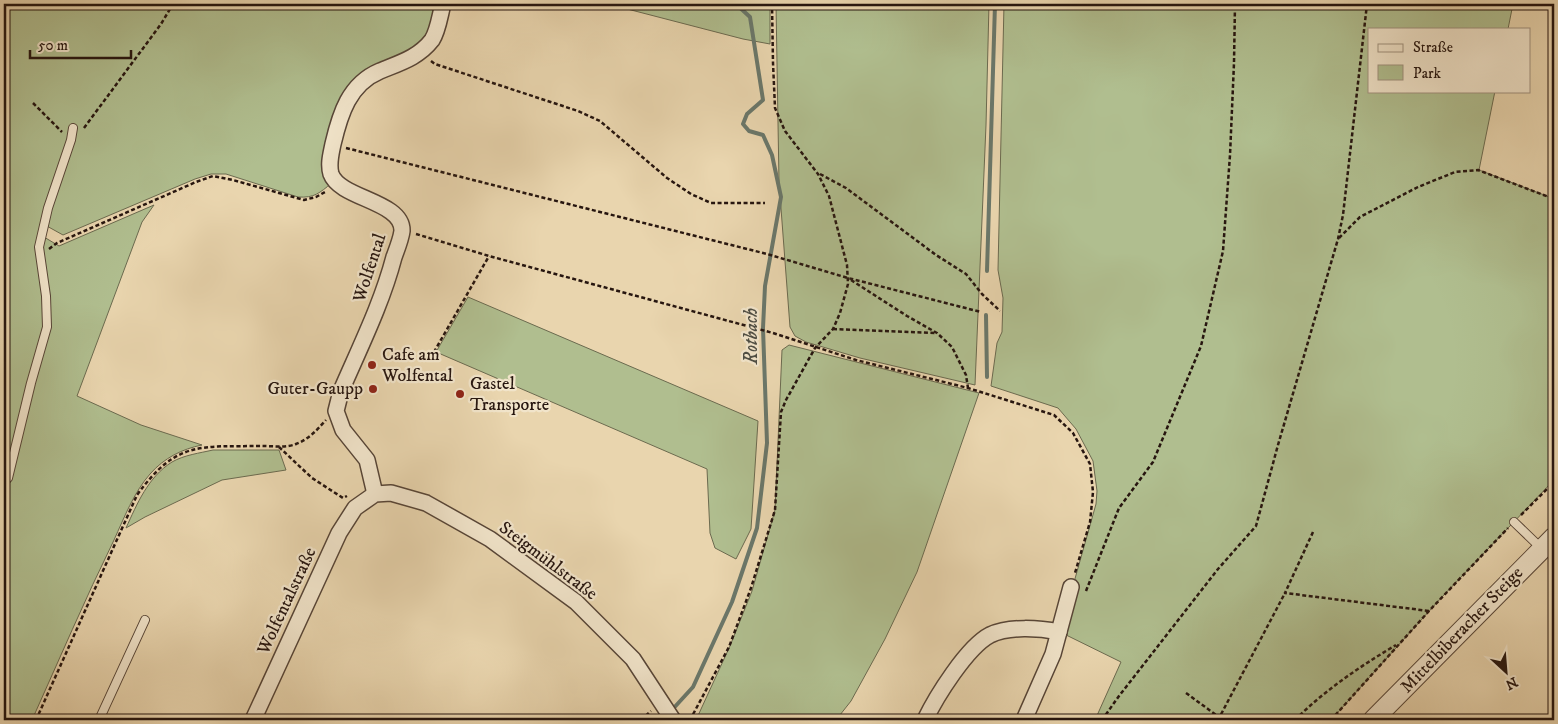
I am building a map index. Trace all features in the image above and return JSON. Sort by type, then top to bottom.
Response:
[{"type":"street","points":[[336,183],[331,175],[329,165],[343,108],[352,93],[364,79],[404,62],[420,52],[433,39],[442,4]]},
{"type":"street","name":"Wolfental","points":[[336,183],[349,191],[380,204],[397,217],[402,230],[388,278],[341,391],[336,411]]},
{"type":"street","points":[[336,411],[343,430],[367,460],[370,493]]},
{"type":"street","name":"Steigmühlstraße","points":[[370,493],[391,493],[426,503],[490,539],[576,602],[633,659],[673,720]]},
{"type":"street","name":"Wolfentalstraße","points":[[253,720],[339,533],[355,508],[370,493]]},
{"type":"street","name":"Mittelbiberacher Steige","points":[[1373,720],[1542,549]]},
{"type":"street","points":[[1024,720],[1053,654],[1071,587]]},
{"type":"street","points":[[925,720],[967,654],[990,635],[1017,629],[1041,629],[1059,632]]},
{"type":"lane","points":[[4,482],[8,478],[47,327],[46,296],[39,247],[48,208],[71,140],[73,128]]},
{"type":"lane","points":[[1514,522],[1542,549]]},
{"type":"lane","points":[[99,720],[145,620]]},
{"type":"path","points":[[89,123],[161,24],[173,4]]},
{"type":"path","points":[[690,720],[729,647],[775,510],[781,412],[816,348],[834,329],[848,278],[847,265],[829,196],[818,174],[785,131],[776,108],[772,4]]},
{"type":"path","points":[[1084,594],[1120,508],[1153,462],[1201,346],[1223,251],[1230,155],[1235,4]]},
{"type":"path","points":[[1102,720],[1218,569],[1256,526],[1338,239],[1343,215],[1367,4]]},
{"type":"path","points":[[420,52],[435,64],[578,111],[600,122],[667,178],[691,194],[711,203],[765,203]]},
{"type":"path","points":[[33,103],[49,121],[71,140]]},
{"type":"path","points":[[333,144],[767,254],[848,278],[981,312]]},
{"type":"path","points":[[1338,239],[1360,217],[1418,187],[1454,172],[1478,170],[1554,199]]},
{"type":"path","points":[[818,174],[846,188],[936,255],[966,274],[982,294],[1000,311]]},
{"type":"path","points":[[40,256],[57,243],[213,176],[304,200],[316,197],[336,183]]},
{"type":"path","points":[[402,230],[488,256],[774,333],[856,360],[968,388],[1054,415],[1073,433],[1090,464],[1092,492],[1090,522],[1071,587]]},
{"type":"path","points":[[434,352],[488,256]]},
{"type":"path","points":[[848,278],[937,333],[952,347],[966,376],[968,388]]},
{"type":"path","points":[[834,329],[937,333]]},
{"type":"path","points":[[36,720],[137,495],[152,475],[176,456],[193,448],[294,445],[311,437],[336,411]]},
{"type":"path","points":[[278,446],[312,478],[343,498],[370,493]]},
{"type":"path","points":[[1331,720],[1428,612],[1554,482]]},
{"type":"path","points":[[1186,693],[1220,719],[1285,593],[1313,532]]},
{"type":"path","points":[[1285,593],[1428,612]]},
{"type":"path","points":[[1295,720],[1312,702],[1357,669],[1400,643]]},
{"type":"green space","points":[[4,4],[439,4],[430,37],[347,94],[332,183],[324,190],[309,197],[298,197],[226,174],[211,174],[63,235],[45,225],[44,237],[59,246],[154,205],[142,222],[77,396],[141,425],[202,445],[187,449],[167,459],[155,468],[139,489],[32,720],[4,720]]},
{"type":"green space","points":[[608,4],[770,4],[770,44],[743,39]]},
{"type":"green space","points":[[776,4],[989,4],[975,385],[860,358],[806,342],[795,336],[790,327],[779,182]]},
{"type":"green space","points":[[1004,4],[1513,4],[1508,28],[1368,28],[1368,92],[1495,92],[1479,170],[1552,198],[1554,191],[1554,480],[1441,598],[1331,720],[1095,720],[1121,662],[1060,632],[1096,504],[1097,491],[1093,461],[1076,429],[1058,408],[991,386],[997,343],[1002,332],[1003,298],[998,270]]},
{"type":"green space","points":[[468,297],[758,421],[751,529],[736,559],[715,548],[710,533],[707,469],[436,352]]},
{"type":"green space","points":[[789,345],[979,393],[917,572],[885,639],[851,701],[836,720],[696,720],[730,646],[752,591],[775,510],[782,350]]},
{"type":"green space","points":[[213,450],[279,450],[286,470],[222,480],[126,528],[144,492],[156,475],[172,462],[192,454]]},
{"type":"waterway","name":"Rotbach","points":[[671,711],[693,687],[732,602],[757,528],[767,443],[763,328],[765,286],[781,197],[772,155],[763,135],[749,131],[743,124],[747,114],[763,100],[750,17],[736,4]]},
{"type":"waterway","points":[[987,271],[995,4]]},
{"type":"waterway","points":[[986,315],[987,377]]},
{"type":"place","name":"Cafe am Wolfental","points":[[372,365]]},
{"type":"place","name":"Guter-Gaupp","points":[[373,389]]},
{"type":"place","name":"Gastel Transporte","points":[[460,394]]}]
